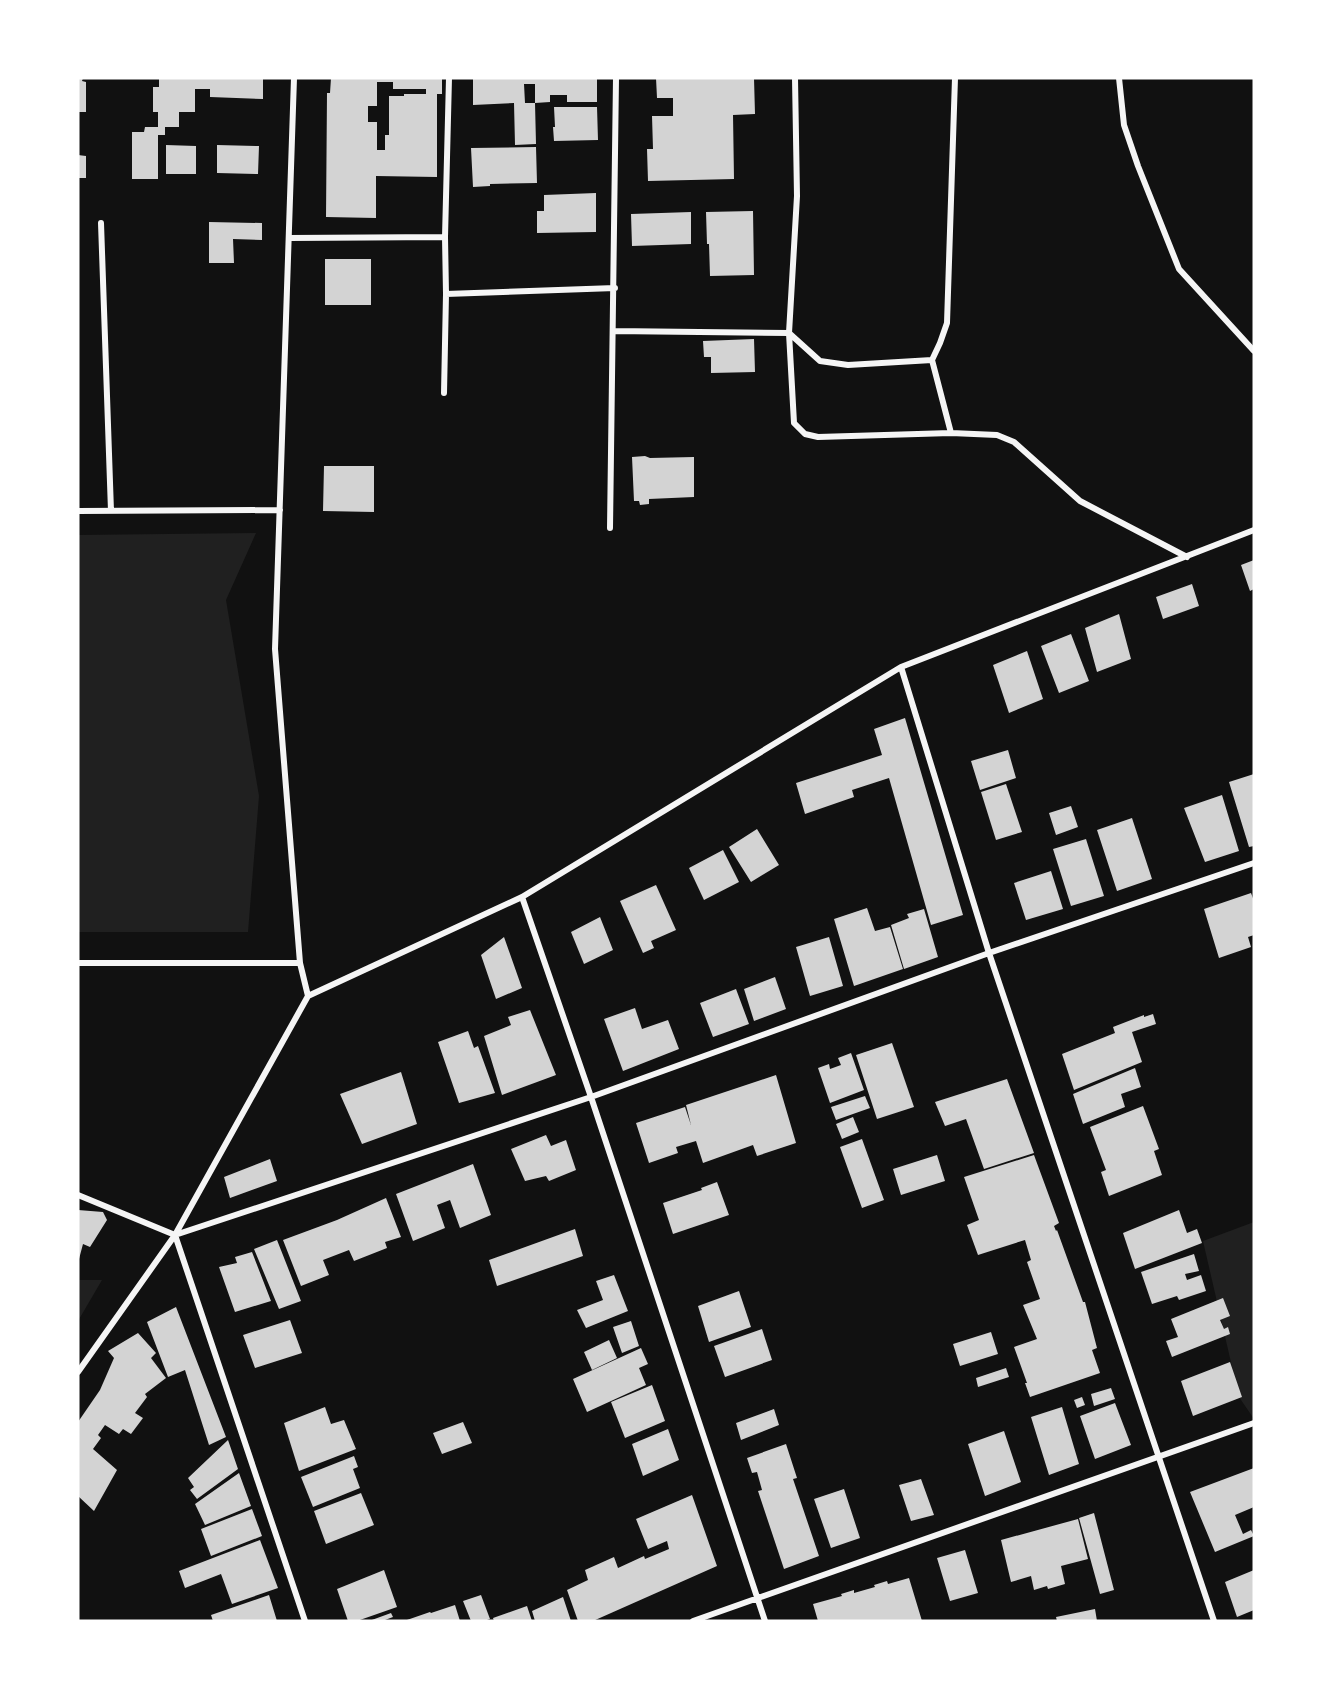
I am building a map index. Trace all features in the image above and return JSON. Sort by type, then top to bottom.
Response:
[{"type":"street","points":[[294,78],[275,649],[300,963],[308,996]]},
{"type":"street","points":[[444,393],[446,294],[444,237],[449,78]]},
{"type":"street","points":[[610,528],[616,78]]},
{"type":"street","points":[[795,78],[797,196],[789,333],[794,423],[805,434],[818,437],[951,433],[997,435],[1014,442],[1080,501],[1187,556]]},
{"type":"street","points":[[951,433],[932,360],[946,323],[956,78]]},
{"type":"street","points":[[1119,78],[1124,125],[1179,270],[1254,351]]},
{"type":"street","points":[[101,223],[111,511]]},
{"type":"street","points":[[289,237],[444,237]]},
{"type":"street","points":[[446,294],[615,288]]},
{"type":"street","points":[[613,331],[789,333],[820,361],[848,365],[932,360]]},
{"type":"street","points":[[78,511],[280,510]]},
{"type":"street","points":[[78,1372],[175,1235],[308,996],[522,897],[902,667],[1254,530]]},
{"type":"street","points":[[902,667],[989,953],[1214,1621]]},
{"type":"street","points":[[78,1195],[175,1235],[591,1097],[989,953],[1254,863]]},
{"type":"street","points":[[522,897],[765,1621]]},
{"type":"street","points":[[78,963],[300,963]]},
{"type":"street","points":[[175,1235],[305,1621]]},
{"type":"street","points":[[693,1621],[1254,1423]]},
{"type":"shaded area","points":[[256,533],[226,600],[259,796],[248,932],[78,932],[78,535]]},
{"type":"shaded area","points":[[1254,1222],[1254,1419],[1239,1397],[1203,1241]]},
{"type":"shaded area","points":[[78,1280],[102,1280],[78,1321]]},
{"type":"building","points":[[78,78],[83,78],[82,81],[86,82],[86,112],[78,112]]},
{"type":"building","points":[[159,78],[263,78],[263,99],[210,97],[210,89],[195,89],[195,112],[179,112],[179,127],[165,127],[165,135],[158,135],[158,179],[132,179],[132,132],[144,132],[145,127],[158,127],[158,112],[153,112],[153,87],[159,87]]},
{"type":"building","points":[[331,78],[442,78],[442,94],[437,94],[437,177],[376,176],[376,218],[326,217],[327,93],[330,93]],"holes":[[[377,82],[393,82],[393,89],[426,89],[426,94],[389,96],[389,135],[385,135],[385,150],[377,150],[377,122],[368,122],[368,106],[377,106]]]},
{"type":"building","points":[[473,78],[597,78],[597,102],[567,102],[567,95],[550,95],[550,102],[535,103],[536,144],[515,145],[514,103],[473,105]],"holes":[[[524,84],[535,84],[535,103],[525,103]]]},
{"type":"building","points":[[656,78],[754,78],[755,114],[733,115],[734,179],[648,181],[647,149],[653,149],[652,116],[673,116],[673,98],[657,98]]},
{"type":"building","points":[[554,107],[597,107],[598,140],[554,141]]},
{"type":"building","points":[[166,145],[196,146],[196,174],[166,174]]},
{"type":"building","points":[[217,145],[259,146],[258,174],[217,173]]},
{"type":"building","points":[[536,147],[537,183],[490,184],[490,186],[473,187],[471,148]]},
{"type":"building","points":[[78,155],[86,156],[86,178],[78,178]]},
{"type":"building","points":[[596,193],[596,232],[537,233],[537,211],[544,211],[544,195]]},
{"type":"building","points":[[753,211],[754,275],[710,276],[706,212]]},
{"type":"building","points":[[691,212],[691,244],[632,246],[631,214]]},
{"type":"building","points":[[209,222],[262,223],[262,240],[233,239],[234,263],[209,263]]},
{"type":"building","points":[[325,259],[371,259],[371,305],[325,305]]},
{"type":"building","points":[[754,339],[755,372],[711,373],[711,357],[704,357],[703,341]]},
{"type":"building","points":[[632,457],[650,458],[694,457],[694,497],[649,499],[649,504],[640,505],[639,501],[634,501]]},
{"type":"building","points":[[324,466],[374,466],[374,512],[323,511]]},
{"type":"building","points":[[1254,560],[1254,589],[1250,591],[1241,565]]},
{"type":"building","points":[[1192,584],[1199,606],[1163,619],[1156,597]]},
{"type":"building","points":[[1119,614],[1131,659],[1097,672],[1085,628]]},
{"type":"building","points":[[1071,634],[1089,681],[1059,693],[1041,646]]},
{"type":"building","points":[[1027,651],[1043,699],[1009,713],[993,665]]},
{"type":"building","points":[[905,718],[963,915],[931,925],[889,778],[852,790],[854,797],[805,814],[796,783],[882,755],[874,729]]},
{"type":"building","points":[[1008,750],[1016,778],[980,790],[971,761]]},
{"type":"building","points":[[1254,774],[1254,846],[1249,847],[1229,782]]},
{"type":"building","points":[[1006,784],[1022,832],[996,840],[981,792]]},
{"type":"building","points":[[1222,795],[1239,851],[1205,862],[1184,808]]},
{"type":"building","points":[[1071,806],[1078,827],[1056,835],[1049,813]]},
{"type":"building","points":[[1132,818],[1152,879],[1117,891],[1097,830]]},
{"type":"building","points":[[757,829],[779,865],[751,882],[729,847]]},
{"type":"building","points":[[1086,839],[1104,896],[1071,906],[1053,849]]},
{"type":"building","points":[[723,850],[739,882],[704,900],[689,868]]},
{"type":"building","points":[[1051,871],[1063,909],[1026,920],[1014,883]]},
{"type":"building","points":[[656,885],[676,930],[651,941],[654,948],[643,953],[620,901]]},
{"type":"building","points":[[1251,893],[1254,901],[1254,935],[1248,937],[1251,947],[1219,958],[1204,909]]},
{"type":"building","points":[[867,908],[875,931],[890,927],[903,969],[854,986],[834,919]]},
{"type":"building","points":[[924,909],[938,957],[904,969],[891,925],[909,918],[907,914]]},
{"type":"building","points":[[600,917],[613,950],[584,964],[571,932]]},
{"type":"building","points":[[504,937],[522,988],[496,999],[481,955]]},
{"type":"building","points":[[829,937],[843,986],[810,996],[796,947]]},
{"type":"building","points":[[775,977],[786,1009],[754,1021],[744,989]]},
{"type":"building","points":[[736,989],[749,1024],[713,1037],[700,1003]]},
{"type":"building","points":[[635,1008],[642,1029],[668,1020],[679,1049],[623,1071],[604,1019]]},
{"type":"building","points":[[530,1010],[556,1075],[502,1095],[484,1036],[511,1025],[508,1017]]},
{"type":"building","points":[[1153,1014],[1156,1024],[1132,1032],[1142,1062],[1074,1090],[1062,1054],[1115,1033],[1113,1027],[1144,1015],[1144,1017]]},
{"type":"building","points":[[468,1031],[474,1048],[478,1046],[495,1093],[459,1103],[438,1042]]},
{"type":"building","points":[[892,1043],[914,1107],[877,1119],[856,1055]]},
{"type":"building","points":[[851,1053],[864,1090],[830,1103],[818,1068],[829,1064],[830,1069],[841,1065],[838,1058]]},
{"type":"building","points":[[1135,1068],[1141,1087],[1121,1094],[1125,1107],[1083,1124],[1073,1094]]},
{"type":"building","points":[[401,1072],[417,1124],[362,1144],[340,1094]]},
{"type":"building","points":[[776,1075],[796,1143],[757,1156],[753,1145],[703,1163],[696,1141],[676,1147],[678,1153],[649,1163],[636,1123],[685,1107],[691,1125],[686,1105]]},
{"type":"building","points":[[1007,1079],[1034,1153],[984,1169],[966,1119],[945,1126],[935,1102]]},
{"type":"building","points":[[865,1096],[870,1108],[836,1120],[831,1107]]},
{"type":"building","points":[[1143,1106],[1159,1149],[1154,1151],[1162,1175],[1109,1196],[1101,1172],[1106,1170],[1090,1127]]},
{"type":"building","points":[[853,1117],[859,1132],[842,1139],[836,1124]]},
{"type":"building","points":[[546,1135],[551,1146],[566,1140],[576,1170],[549,1181],[546,1176],[525,1181],[511,1149]]},
{"type":"building","points":[[862,1139],[884,1200],[862,1208],[840,1147]]},
{"type":"building","points":[[937,1155],[945,1181],[901,1195],[893,1169]]},
{"type":"building","points":[[1034,1155],[1059,1223],[1054,1226],[1083,1302],[1085,1302],[1097,1348],[1092,1350],[1100,1373],[1030,1397],[1014,1347],[1037,1339],[1023,1305],[1040,1299],[1027,1262],[1031,1260],[1025,1240],[978,1255],[967,1225],[979,1220],[964,1177]]},
{"type":"building","points":[[270,1159],[277,1181],[230,1198],[224,1177]]},
{"type":"building","points":[[473,1164],[491,1215],[460,1228],[450,1200],[437,1205],[445,1228],[413,1241],[396,1194]]},
{"type":"building","points":[[717,1182],[729,1215],[673,1234],[663,1203],[702,1190],[701,1188]]},
{"type":"building","points":[[386,1198],[401,1237],[385,1242],[387,1248],[354,1261],[349,1250],[323,1260],[329,1275],[301,1286],[283,1240],[337,1220]]},
{"type":"building","points":[[78,1210],[103,1212],[107,1220],[90,1247],[83,1244],[79,1259]]},
{"type":"building","points":[[1179,1210],[1187,1233],[1197,1229],[1202,1243],[1135,1269],[1123,1233]]},
{"type":"building","points":[[575,1229],[583,1256],[497,1286],[489,1260]]},
{"type":"building","points":[[277,1240],[301,1301],[279,1309],[254,1249]]},
{"type":"building","points":[[252,1252],[271,1301],[235,1312],[219,1267],[237,1263],[235,1257]]},
{"type":"building","points":[[1194,1254],[1199,1271],[1185,1274],[1187,1280],[1201,1275],[1206,1291],[1179,1300],[1177,1296],[1152,1304],[1141,1272]]},
{"type":"building","points":[[614,1275],[628,1311],[586,1328],[577,1310],[603,1300],[596,1281]]},
{"type":"building","points":[[739,1291],[751,1327],[709,1342],[698,1306]]},
{"type":"building","points":[[1223,1298],[1230,1316],[1220,1320],[1224,1329],[1228,1327],[1230,1334],[1172,1357],[1166,1341],[1178,1337],[1171,1319]]},
{"type":"building","points":[[176,1307],[226,1437],[209,1445],[185,1370],[168,1377],[147,1322]]},
{"type":"building","points":[[290,1320],[302,1353],[255,1368],[243,1335]]},
{"type":"building","points":[[631,1321],[639,1346],[622,1353],[613,1327]]},
{"type":"building","points":[[762,1329],[772,1360],[725,1377],[714,1346]]},
{"type":"building","points":[[991,1332],[998,1354],[960,1366],[953,1344]]},
{"type":"building","points":[[138,1333],[156,1353],[151,1358],[166,1378],[145,1394],[147,1397],[135,1413],[143,1418],[131,1434],[123,1429],[119,1434],[105,1425],[98,1435],[101,1438],[93,1449],[117,1470],[94,1511],[78,1496],[78,1422],[100,1390],[114,1358],[108,1351]]},
{"type":"building","points":[[609,1340],[617,1358],[592,1370],[584,1352]]},
{"type":"building","points":[[641,1348],[648,1364],[639,1368],[646,1385],[587,1412],[573,1379]]},
{"type":"building","points":[[1230,1362],[1242,1397],[1193,1416],[1181,1381]]},
{"type":"building","points":[[1006,1368],[1009,1377],[978,1387],[976,1378]]},
{"type":"building","points":[[652,1385],[665,1421],[625,1438],[611,1402]]},
{"type":"building","points":[[1111,1388],[1115,1399],[1094,1406],[1091,1394]]},
{"type":"building","points":[[1082,1397],[1085,1405],[1077,1408],[1074,1400]]},
{"type":"building","points":[[1115,1403],[1131,1445],[1095,1459],[1080,1416]]},
{"type":"building","points":[[325,1407],[331,1424],[344,1420],[356,1449],[299,1471],[284,1423]]},
{"type":"building","points":[[1062,1407],[1079,1464],[1049,1475],[1031,1417]]},
{"type":"building","points":[[774,1409],[779,1425],[741,1440],[736,1423]]},
{"type":"building","points":[[463,1422],[472,1443],[442,1454],[433,1433]]},
{"type":"building","points":[[668,1429],[679,1460],[643,1476],[632,1444]]},
{"type":"building","points":[[1004,1431],[1021,1482],[985,1496],[968,1444]]},
{"type":"building","points":[[228,1440],[238,1469],[197,1499],[190,1490],[194,1487],[188,1478]]},
{"type":"building","points":[[786,1444],[797,1478],[793,1479],[819,1556],[784,1569],[758,1491],[762,1490],[757,1472],[752,1473],[747,1458]]},
{"type":"building","points":[[354,1456],[358,1467],[353,1469],[360,1488],[313,1507],[301,1477]]},
{"type":"building","points":[[1254,1468],[1254,1507],[1235,1515],[1243,1534],[1251,1530],[1254,1536],[1215,1552],[1190,1492]]},
{"type":"building","points":[[239,1473],[251,1506],[205,1525],[195,1504]]},
{"type":"building","points":[[921,1479],[934,1515],[911,1521],[899,1485]]},
{"type":"building","points":[[844,1489],[860,1538],[831,1548],[814,1499]]},
{"type":"building","points":[[361,1493],[374,1525],[326,1544],[314,1511]]},
{"type":"building","points":[[692,1495],[717,1566],[593,1621],[578,1621],[567,1590],[588,1580],[585,1570],[614,1557],[618,1568],[644,1556],[645,1559],[669,1549],[667,1541],[648,1549],[636,1519]]},
{"type":"building","points":[[252,1509],[262,1536],[211,1556],[201,1529]]},
{"type":"building","points":[[1094,1513],[1114,1590],[1100,1594],[1079,1518]]},
{"type":"building","points":[[1078,1519],[1088,1559],[1061,1566],[1065,1584],[1034,1590],[1031,1576],[1011,1582],[1001,1540]]},
{"type":"building","points":[[260,1540],[278,1588],[232,1604],[221,1574],[185,1588],[179,1571]]},
{"type":"building","points":[[965,1550],[978,1593],[950,1601],[937,1558]]},
{"type":"building","points":[[384,1570],[397,1607],[357,1621],[348,1621],[337,1589]]},
{"type":"building","points":[[1254,1570],[1254,1610],[1237,1617],[1225,1582]]},
{"type":"building","points":[[909,1578],[922,1621],[818,1621],[813,1604],[842,1596],[841,1594],[854,1590],[854,1593],[875,1587],[874,1585],[887,1581],[888,1584]]},
{"type":"building","points":[[269,1595],[277,1621],[213,1621],[211,1615]]},
{"type":"building","points":[[481,1595],[490,1619],[471,1621],[463,1601]]},
{"type":"building","points":[[563,1597],[571,1621],[535,1621],[532,1611]]},
{"type":"building","points":[[455,1605],[460,1621],[404,1621],[430,1612]]},
{"type":"building","points":[[527,1606],[532,1621],[494,1621],[493,1618]]},
{"type":"building","points":[[1095,1609],[1097,1621],[1057,1621],[1056,1617]]},
{"type":"building","points":[[391,1613],[393,1617],[386,1621],[369,1621]]}]
